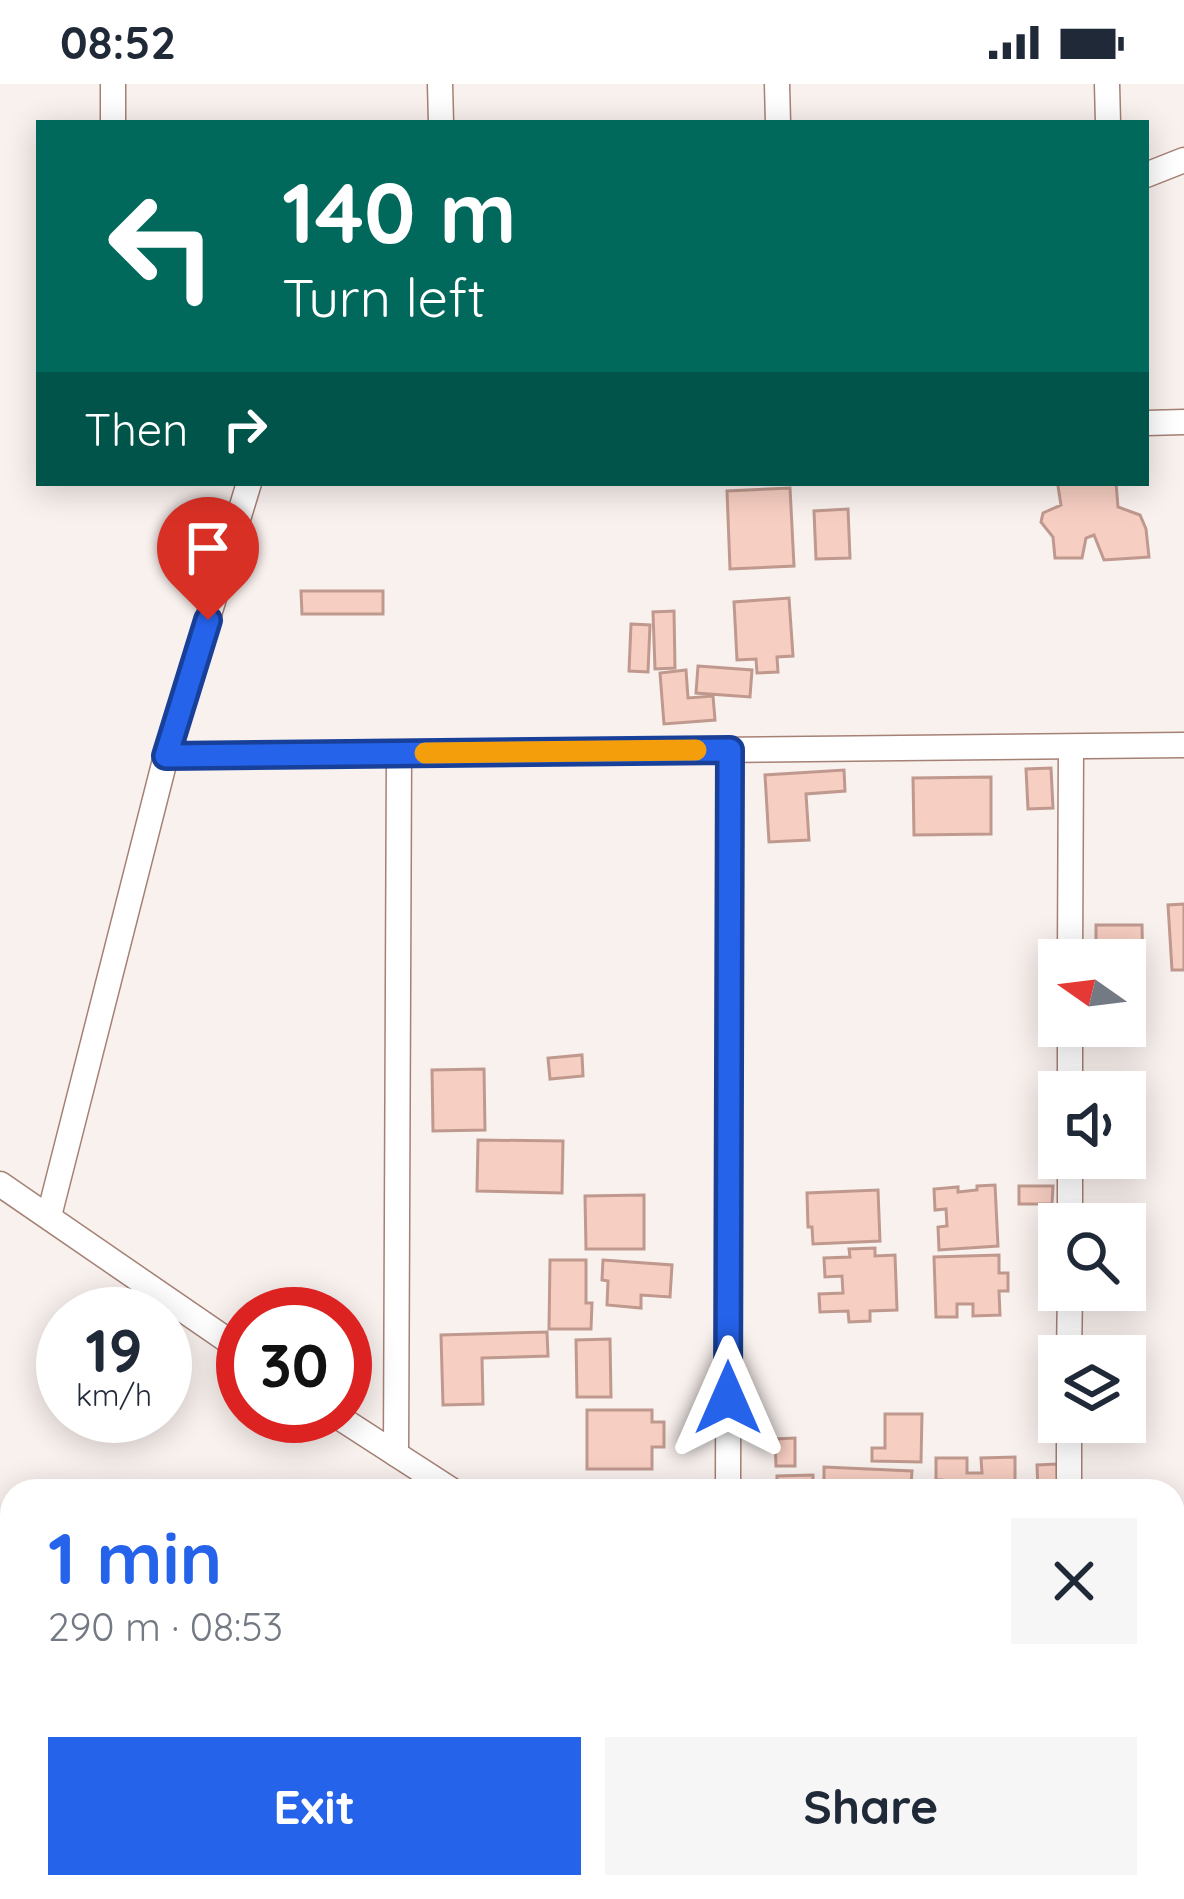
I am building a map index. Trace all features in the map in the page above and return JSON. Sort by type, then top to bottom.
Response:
[{"type":"street","points":[[112,84],[113,120]]},
{"type":"street","points":[[440,84],[441,120]]},
{"type":"street","points":[[777,84],[778,120]]},
{"type":"street","points":[[1107,84],[1108,120]]},
{"type":"street","points":[[1149,174],[1184,160]]},
{"type":"street","points":[[1149,423],[1184,422]]},
{"type":"street","points":[[49,1216],[166,756],[248,486]]},
{"type":"street","points":[[166,756],[1184,745]]},
{"type":"street","points":[[1070,747],[1070,939]]},
{"type":"street","points":[[728,1479],[730,750]]},
{"type":"street","points":[[396,1454],[399,754]]},
{"type":"street","points":[[0,1184],[216,1333]]},
{"type":"street","points":[[372,1439],[435,1479]]},
{"type":"street","points":[[1069,1443],[1069,1479]]},
{"type":"building","points":[[1058,486],[1116,486],[1118,507],[1140,515],[1149,557],[1104,560],[1094,535],[1086,538],[1082,558],[1055,558],[1053,537],[1041,522],[1043,513],[1061,505]]},
{"type":"building","points":[[790,488],[794,566],[730,569],[727,491]]},
{"type":"building","points":[[848,509],[850,558],[816,559],[814,511]]},
{"type":"building","points":[[301,591],[383,591],[383,614],[302,614]]},
{"type":"building","points":[[789,598],[793,656],[777,657],[778,672],[757,673],[756,659],[737,660],[734,602]]},
{"type":"building","points":[[674,611],[675,668],[655,669],[653,612]]},
{"type":"building","points":[[631,624],[650,625],[648,672],[629,671]]},
{"type":"building","points":[[698,666],[752,670],[750,697],[696,693]]},
{"type":"building","points":[[686,670],[688,698],[713,696],[715,720],[664,724],[660,673]]},
{"type":"building","points":[[1051,768],[1053,808],[1028,809],[1026,769]]},
{"type":"building","points":[[844,770],[845,791],[806,794],[809,840],[769,842],[765,775]]},
{"type":"building","points":[[991,777],[991,834],[914,835],[913,778]]},
{"type":"building","points":[[1184,904],[1184,970],[1172,970],[1168,905]]},
{"type":"building","points":[[1096,925],[1142,925],[1142,939],[1096,939]]},
{"type":"building","points":[[582,1055],[583,1076],[550,1079],[548,1058]]},
{"type":"building","points":[[484,1069],[485,1130],[433,1131],[432,1070]]},
{"type":"building","points":[[478,1140],[563,1141],[562,1193],[477,1191]]},
{"type":"building","points":[[995,1185],[998,1246],[939,1250],[938,1227],[947,1226],[946,1209],[935,1210],[934,1189],[958,1187],[958,1192]]},
{"type":"building","points":[[1019,1186],[1053,1186],[1052,1203],[1019,1204]]},
{"type":"building","points":[[878,1190],[880,1241],[813,1244],[807,1193]]},
{"type":"building","points":[[644,1195],[644,1249],[586,1249],[585,1196]]},
{"type":"building","points":[[875,1248],[875,1256],[895,1255],[897,1310],[870,1311],[870,1321],[849,1322],[848,1311],[820,1312],[819,1294],[843,1293],[842,1276],[825,1277],[824,1258],[850,1257],[849,1249]]},
{"type":"building","points":[[999,1255],[999,1273],[1008,1273],[1008,1291],[999,1291],[1000,1315],[973,1316],[973,1304],[957,1304],[957,1317],[936,1317],[934,1257]]},
{"type":"building","points":[[550,1260],[586,1260],[591,1329],[549,1329]]},
{"type":"building","points":[[603,1260],[672,1265],[670,1297],[641,1295],[641,1308],[607,1305]]},
{"type":"building","points":[[547,1332],[548,1356],[482,1358],[483,1404],[443,1405],[441,1335]]},
{"type":"building","points":[[610,1339],[611,1397],[577,1397],[576,1340]]},
{"type":"building","points":[[587,1410],[652,1410],[652,1422],[664,1422],[664,1447],[652,1447],[652,1469],[587,1469]]},
{"type":"building","points":[[885,1414],[922,1414],[921,1462],[872,1461],[872,1448],[885,1448]]},
{"type":"building","points":[[795,1438],[795,1466],[776,1466],[775,1439]]},
{"type":"building","points":[[1015,1457],[1015,1479],[936,1479],[936,1458],[967,1458],[967,1473],[982,1473],[981,1458]]},
{"type":"building","points":[[1057,1464],[1058,1479],[1038,1479],[1037,1465]]},
{"type":"building","points":[[824,1467],[912,1471],[911,1479],[824,1479]]},
{"type":"building","points":[[813,1475],[813,1479],[777,1479]]},
{"type":"slow traffic","points":[[425,753],[696,750]]},
{"type":"route","points":[[208,620],[166,756],[730,750],[728,1398]]}]
